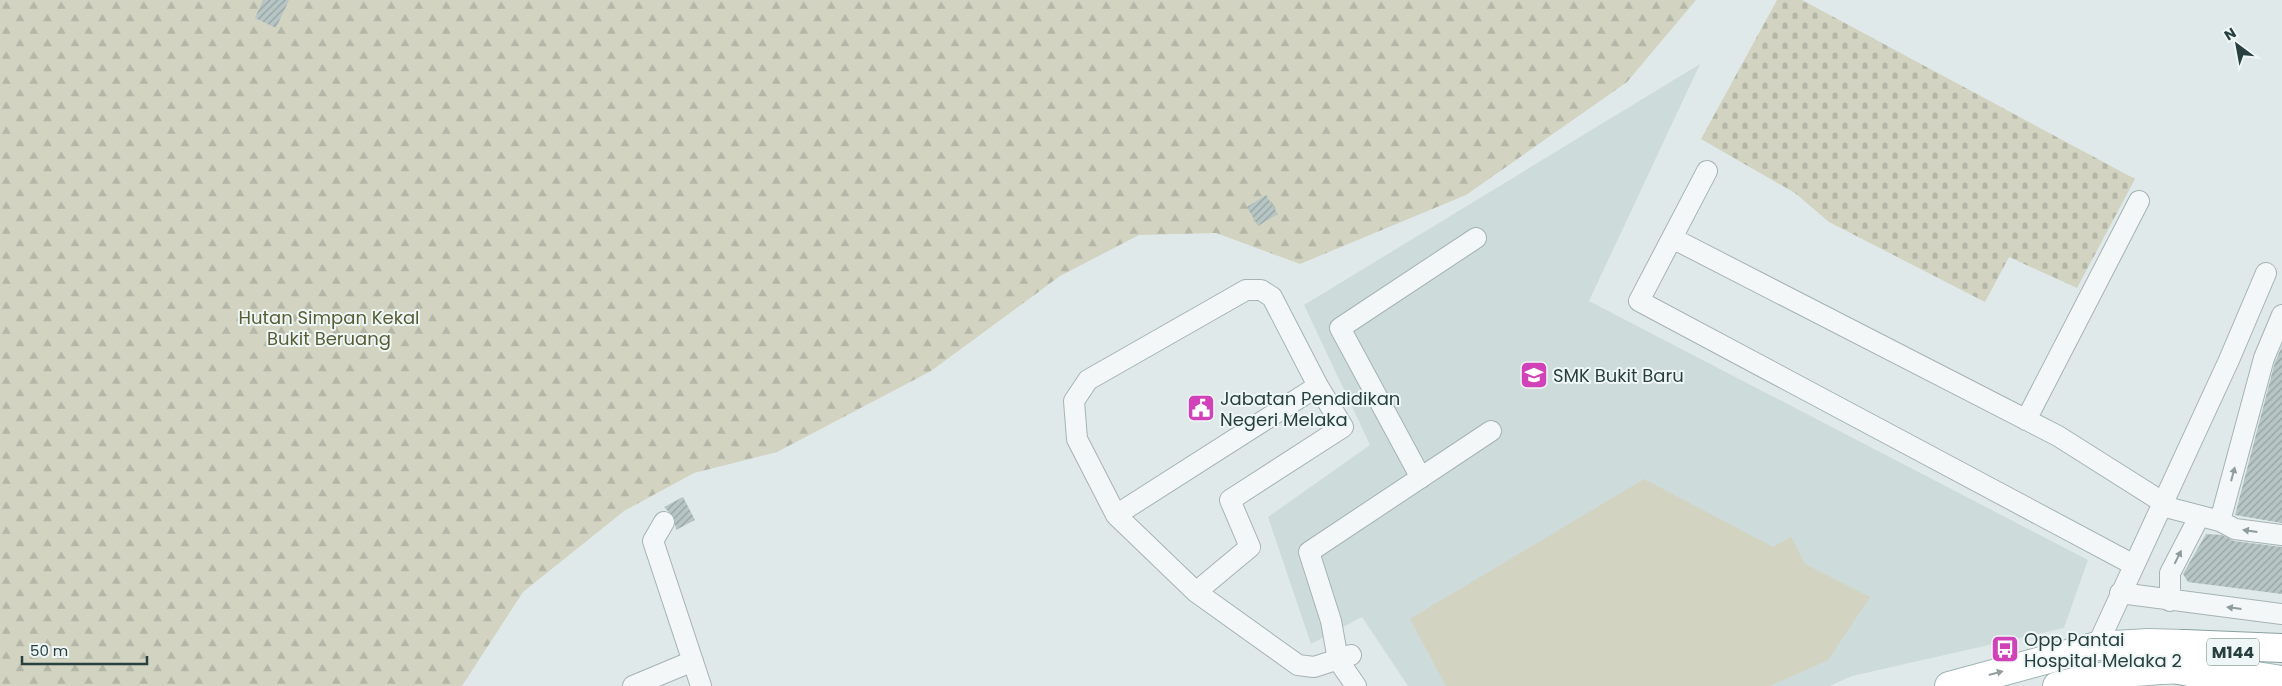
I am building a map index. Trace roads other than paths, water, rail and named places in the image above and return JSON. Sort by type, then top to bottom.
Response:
[{"type":"main road","name":"M144","points":[[1949,686],[2096,646],[2148,643],[2184,644],[2282,660]]},
{"type":"main road","points":[[2184,644],[2282,648]]},
{"type":"main road","name":"M144","points":[[2057,686],[2098,676],[2175,670],[2211,670],[2282,680]]},
{"type":"main road","points":[[2175,670],[2254,686]]},
{"type":"street","points":[[1707,171],[1640,301],[2134,565]]},
{"type":"street","points":[[2026,420],[2139,202]]},
{"type":"street","points":[[1421,478],[1340,328],[1476,238]]},
{"type":"street","points":[[1672,238],[2058,436],[2163,504],[2199,517],[2220,521],[2235,529],[2282,535]]},
{"type":"street","points":[[2096,646],[2229,360],[2266,272]]},
{"type":"street","points":[[1196,592],[1250,547],[1230,500],[1344,427],[1318,386],[1272,297],[1261,290],[1246,290],[1088,380],[1074,401],[1077,439],[1116,515],[1196,592],[1298,665],[1314,667],[1344,657]]},
{"type":"street","points":[[2220,521],[2264,358],[2282,315]]},
{"type":"street","points":[[1116,515],[1318,386]]},
{"type":"street","points":[[1356,686],[1336,640],[1309,552],[1491,431]]},
{"type":"street","points":[[2170,601],[2170,573],[2199,517]]},
{"type":"street","points":[[664,522],[654,541],[701,686]]},
{"type":"street","points":[[2120,593],[2170,601],[2282,614]]},
{"type":"street","points":[[1344,657],[1371,686]]},
{"type":"street","points":[[633,686],[693,661]]},
{"type":"place","name":"SMK Bukit Baru","points":[[1534,375]]},
{"type":"place","name":"Jabatan Pendidikan Negeri Melaka","points":[[1201,408]]},
{"type":"place","name":"Opp Pantai Hospital Melaka 2","points":[[2005,649]]},
{"type":"park label","name":"Hutan Simpan Kekal Bukit Beruang","points":[[329,327]]}]
